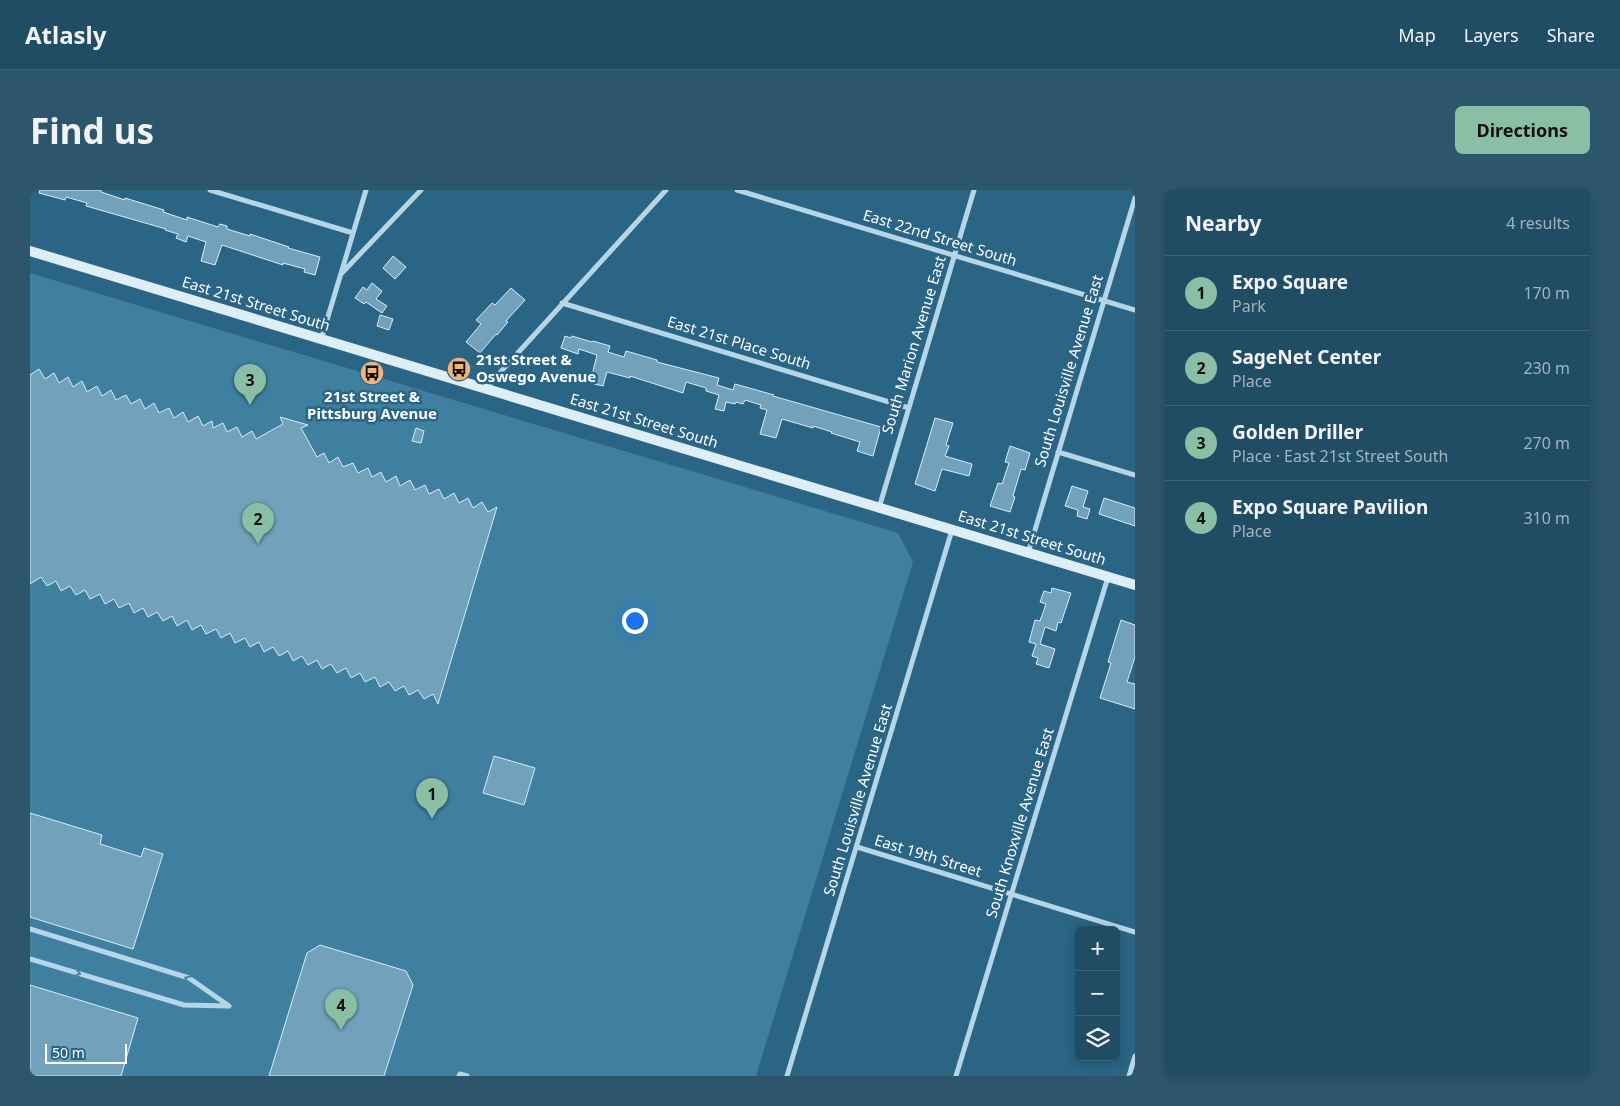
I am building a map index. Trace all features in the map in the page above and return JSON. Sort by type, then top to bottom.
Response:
[{"type":"main road","name":"East 21st Street South","points":[[30,251],[1135,585]]},
{"type":"street","points":[[210,190],[353,232]]},
{"type":"street","points":[[321,340],[366,190]]},
{"type":"street","points":[[339,276],[421,190]]},
{"type":"street","points":[[485,389],[666,190]]},
{"type":"street","name":"East 22nd Street South","points":[[737,190],[1135,310]]},
{"type":"street","name":"South Marion Avenue East","points":[[879,508],[974,190]]},
{"type":"street","name":"South Louisville Avenue East","points":[[1028,553],[1135,198]]},
{"type":"street","name":"East 21st Place South","points":[[562,303],[908,408]]},
{"type":"street","points":[[1058,452],[1135,475]]},
{"type":"street","name":"South Louisville Avenue East","points":[[787,1076],[952,530]]},
{"type":"street","name":"South Knoxville Avenue East","points":[[956,1076],[1108,577]]},
{"type":"street","name":"East 19th Street","points":[[857,847],[1135,932]]},
{"type":"street","points":[[30,929],[189,978],[228,1006],[184,1006],[30,959]]},
{"type":"street","points":[[1129,1076],[1135,1056]]},
{"type":"street","points":[[460,1075],[467,1076]]},
{"type":"shaded area","points":[[30,273],[898,533],[913,562],[756,1076],[30,1076]]},
{"type":"building","points":[[40,190],[101,190],[101,192],[164,210],[163,212],[187,220],[187,217],[218,227],[220,224],[227,226],[227,229],[250,236],[250,234],[320,257],[315,275],[304,272],[305,269],[283,263],[283,265],[222,245],[215,265],[201,261],[206,242],[188,236],[186,242],[176,238],[178,234],[166,229],[86,206],[87,203],[66,197],[65,200],[39,193]]},
{"type":"building","points":[[393,256],[406,267],[395,279],[383,268]]},
{"type":"building","points":[[372,283],[382,291],[376,299],[387,306],[382,313],[366,302],[364,304],[355,298],[363,287],[367,290]]},
{"type":"building","points":[[511,288],[525,300],[480,353],[466,342],[481,324],[476,320],[492,303],[495,305]]},
{"type":"building","points":[[380,315],[393,319],[389,330],[377,326]]},
{"type":"building","points":[[565,336],[571,338],[572,336],[610,346],[608,352],[624,357],[626,351],[657,360],[657,362],[719,378],[717,385],[733,390],[735,384],[881,427],[873,456],[857,451],[860,442],[813,426],[813,428],[782,419],[776,438],[760,434],[767,410],[760,408],[761,405],[745,400],[743,404],[726,402],[724,411],[715,409],[719,395],[706,391],[706,388],[686,382],[683,393],[630,376],[630,378],[607,372],[603,386],[590,383],[597,355],[579,349],[578,354],[561,348]]},
{"type":"building","points":[[39,369],[45,379],[54,373],[59,383],[68,377],[73,387],[82,381],[87,392],[97,386],[102,396],[111,390],[116,400],[126,395],[131,404],[140,399],[145,409],[154,403],[159,413],[169,408],[174,418],[183,412],[188,422],[198,416],[203,426],[212,421],[213,428],[223,423],[227,432],[237,427],[242,437],[252,431],[256,439],[283,424],[280,417],[308,425],[301,428],[317,457],[324,453],[329,463],[338,457],[343,467],[353,463],[358,473],[368,468],[372,477],[381,472],[386,482],[396,476],[400,486],[410,480],[415,490],[425,485],[429,494],[439,489],[444,499],[454,493],[459,503],[468,498],[473,508],[482,502],[488,512],[497,507],[438,704],[433,694],[424,699],[418,690],[409,695],[404,686],[395,691],[389,682],[380,687],[375,677],[365,682],[360,673],[351,678],[346,668],[337,673],[331,664],[322,669],[317,660],[308,665],[302,656],[293,661],[288,651],[279,656],[273,647],[264,652],[259,642],[250,647],[245,638],[235,643],[230,633],[221,638],[216,629],[206,634],[201,625],[192,630],[187,620],[177,626],[172,616],[163,621],[157,612],[148,617],[143,608],[134,613],[129,603],[119,608],[114,599],[105,604],[100,594],[90,599],[85,590],[76,595],[70,586],[61,591],[56,581],[47,586],[41,577],[30,584],[30,375]]},
{"type":"building","points":[[935,418],[953,423],[946,445],[949,446],[945,456],[972,464],[969,476],[942,469],[935,491],[915,484]]},
{"type":"building","points":[[416,428],[424,431],[421,443],[412,441]]},
{"type":"building","points":[[1010,446],[1030,453],[1025,470],[1021,469],[1010,512],[990,506],[998,483],[1002,484],[1009,463],[1005,462]]},
{"type":"building","points":[[1072,486],[1088,491],[1083,507],[1090,509],[1087,519],[1077,516],[1078,510],[1065,506]]},
{"type":"building","points":[[1104,498],[1135,508],[1135,526],[1099,514]]},
{"type":"building","points":[[1052,588],[1071,593],[1061,623],[1058,622],[1056,631],[1045,627],[1040,644],[1055,649],[1049,668],[1036,664],[1038,658],[1032,656],[1036,644],[1029,642],[1035,620],[1040,621],[1046,604],[1040,602],[1044,591],[1051,593]]},
{"type":"building","points":[[1121,620],[1135,625],[1135,657],[1127,682],[1135,684],[1135,709],[1100,698],[1111,663],[1108,662]]},
{"type":"building","points":[[494,756],[535,768],[524,805],[483,793]]},
{"type":"building","points":[[30,813],[102,835],[100,844],[141,857],[144,848],[163,854],[133,949],[30,917]]},
{"type":"building","points":[[320,945],[406,971],[413,985],[384,1076],[269,1076],[307,953]]},
{"type":"building","points":[[30,985],[138,1018],[121,1076],[30,1076]]},
{"type":"place","name":"21st Street & Oswego Avenue","points":[[459,369]]},
{"type":"place","name":"21st Street & Pittsburg Avenue","points":[[372,373]]},
{"type":"place","name":"Golden Driller","points":[[250,405]]},
{"type":"place","name":"SageNet Center","points":[[258,544]]},
{"type":"place","name":"Expo Square","points":[[432,819]]},
{"type":"place","name":"Expo Square Pavilion","points":[[341,1030]]}]
